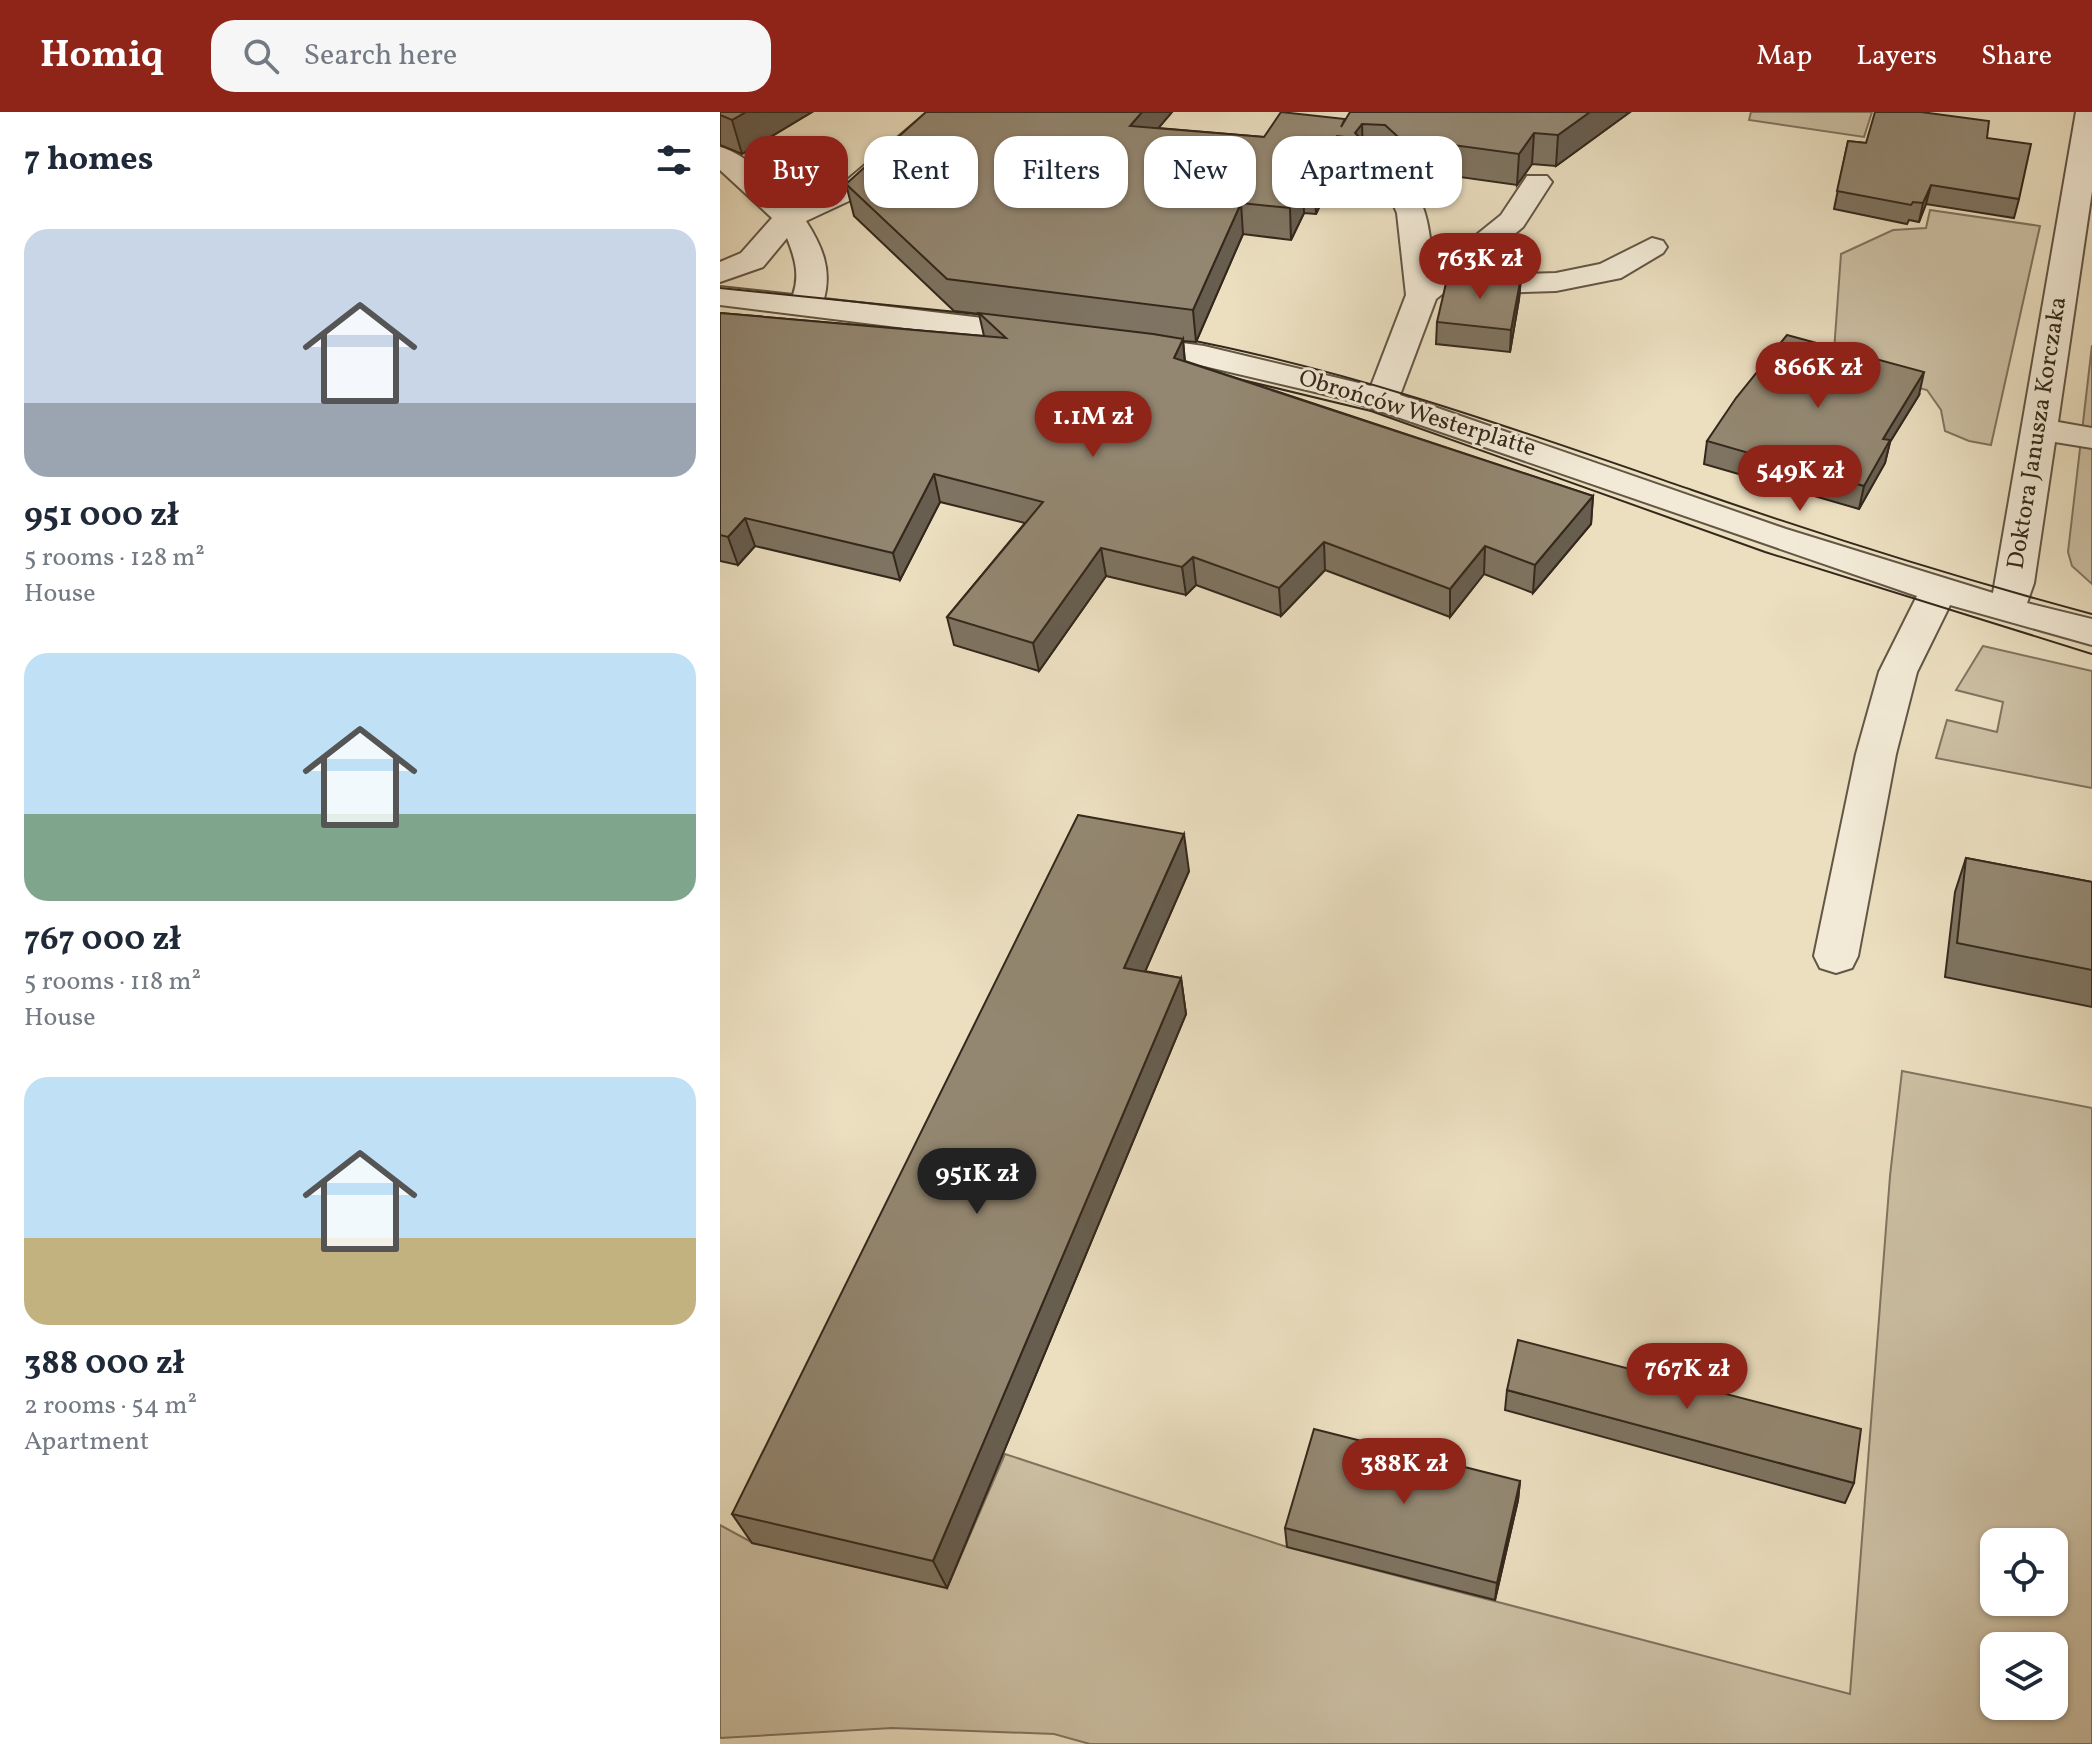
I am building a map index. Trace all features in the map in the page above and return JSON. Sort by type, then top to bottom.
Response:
[{"type":"street","points":[[720,273],[752,260],[789,217],[856,187],[945,112]]},
{"type":"street","name":"Doktora Janusza Korczaka","points":[[2006,610],[2015,583],[2090,112]]},
{"type":"street","points":[[720,156],[776,200],[789,217],[811,259],[813,290],[806,306]]},
{"type":"street","points":[[1422,295],[1512,221],[1537,182]]},
{"type":"street","points":[[1382,399],[1422,295],[1410,208]]},
{"type":"street","points":[[1422,295],[1443,287],[1556,282],[1597,274],[1610,271],[1652,247]]},
{"type":"street","name":"Obrońców Westerplatte","points":[[720,296],[1216,358],[1382,399],[1938,591],[2092,632]]},
{"type":"street","points":[[2039,429],[2092,438]]},
{"type":"street","points":[[1836,956],[1876,754],[1898,672],[1938,591]]},
{"type":"shaded area","points":[[1751,112],[1872,112],[1864,137],[1749,120]]},
{"type":"shaded area","points":[[1930,210],[2040,226],[1991,445],[1969,441],[1945,431],[1941,410],[1927,390],[1833,365],[1841,254],[1893,230],[1926,228]]},
{"type":"shaded area","points":[[2092,345],[2092,584],[2072,566],[2068,552]]},
{"type":"shaded area","points":[[1983,646],[2092,671],[2092,788],[1936,758],[1947,720],[1997,732],[2003,702],[1956,690]]},
{"type":"shaded area","points":[[1902,1071],[2092,1108],[2092,1744],[1090,1744],[1054,1734],[892,1728],[720,1738],[720,1525],[753,1543],[947,1588],[1005,1454],[1287,1547],[1850,1694],[1890,1176]]},
{"type":"building","points":[[720,112],[746,112],[732,120],[720,115]]},
{"type":"building","points":[[926,112],[1142,112],[1130,126],[1252,136],[1144,136],[1144,208],[1239,208],[1193,310],[947,279],[872,208],[978,208],[978,136],[899,136]]},
{"type":"building","points":[[1281,112],[1345,119],[1341,127],[1350,112],[1590,112],[1558,135],[1534,133],[1519,154],[1462,146],[1462,136],[1397,136],[1385,125],[1362,124],[1355,133],[1358,136],[1272,136],[1272,206],[1256,205],[1256,136],[1264,137]]},
{"type":"building","points":[[1875,112],[1921,112],[1989,121],[1987,138],[2031,144],[2019,199],[1931,185],[1923,203],[1913,202],[1911,205],[1837,191],[1848,141],[1866,143]]},
{"type":"building","points":[[864,168],[864,201],[848,186],[848,182]]},
{"type":"building","points":[[1483,274],[1521,277],[1511,330],[1437,322],[1447,279]]},
{"type":"building","points":[[720,313],[1006,338],[979,313],[1183,339],[1174,358],[1593,496],[1535,565],[1485,546],[1450,589],[1324,542],[1279,588],[1193,557],[1182,567],[1101,548],[1033,643],[947,617],[1043,502],[934,474],[893,553],[745,518],[728,537],[720,535]]},
{"type":"building","points":[[1787,335],[1924,372],[1883,439],[1890,440],[1864,486],[1707,441],[1736,398]]},
{"type":"building","points":[[1078,815],[1184,834],[1124,968],[1181,978],[933,1561],[732,1514]]},
{"type":"building","points":[[1966,858],[2092,882],[2092,970],[1957,943]]},
{"type":"building","points":[[1518,1340],[1861,1429],[1854,1483],[1507,1390]]},
{"type":"building","points":[[1314,1429],[1520,1481],[1497,1583],[1285,1528]]},
{"type":"tram line","points":[[720,288],[996,316]]},
{"type":"tram line","points":[[1174,337],[1371,384],[1841,540],[2092,614]]},
{"type":"tram line","points":[[1201,370],[1371,411],[1765,552],[2092,654]]}]
